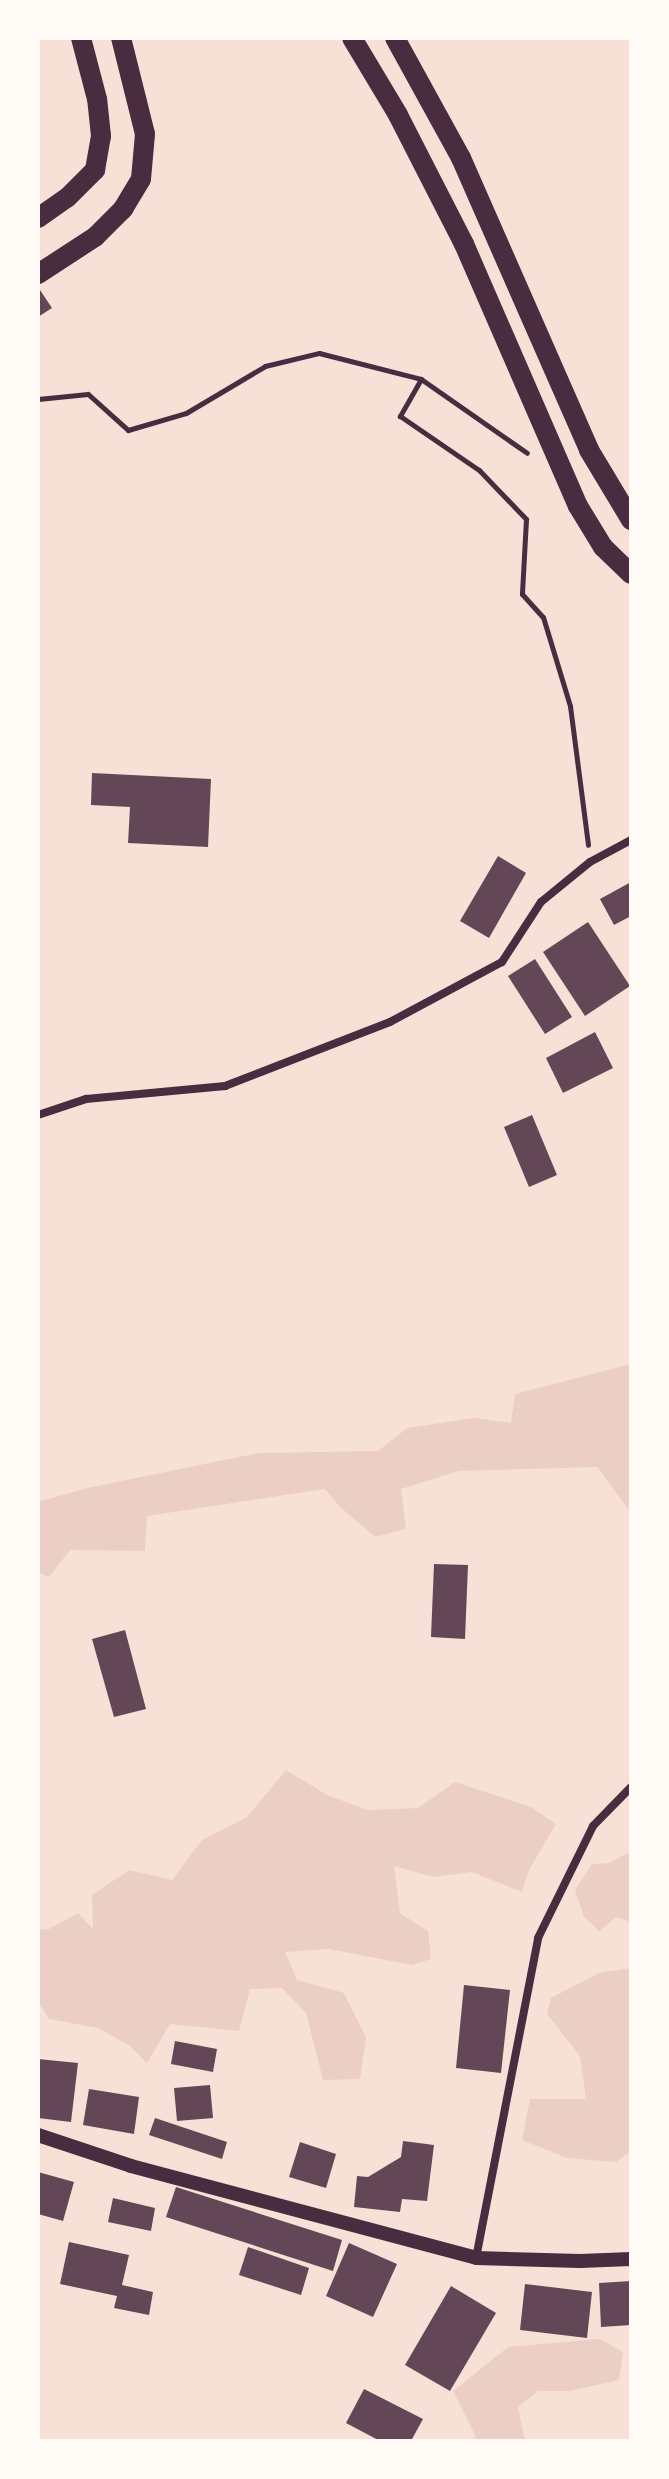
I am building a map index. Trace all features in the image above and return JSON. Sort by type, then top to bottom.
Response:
[{"type":"main road","points":[[38,218],[67,198],[95,170],[101,136],[97,99],[81,38]]},
{"type":"main road","points":[[38,274],[95,237],[123,209],[141,179],[145,134],[121,38]]},
{"type":"main road","points":[[352,38],[413,143],[464,244],[555,461],[603,547],[631,574]]},
{"type":"main road","points":[[395,38],[461,158],[589,450],[631,520]]},
{"type":"street","points":[[38,1115],[86,1099],[225,1086],[390,1022],[502,962],[541,902],[590,862],[631,840]]},
{"type":"street","points":[[476,2258],[538,1938],[593,1826],[631,1787]]},
{"type":"street","points":[[38,2135],[131,2166],[476,2258],[631,2259]]},
{"type":"path","points":[[38,399],[88,394],[128,430],[186,413],[265,366],[319,353],[421,379],[537,459],[555,461]]},
{"type":"path","points":[[421,379],[400,416],[479,470],[526,519],[522,594],[543,617],[570,706],[590,862]]},
{"type":"shaded area","points":[[631,1364],[629,1510],[597,1467],[459,1471],[401,1489],[406,1529],[375,1537],[339,1506],[325,1489],[147,1516],[145,1551],[70,1550],[49,1577],[38,1572],[38,1502],[87,1488],[259,1453],[378,1451],[407,1428],[474,1418],[511,1423],[515,1394]]},
{"type":"shaded area","points":[[286,1770],[327,1795],[368,1810],[418,1808],[455,1782],[531,1807],[556,1824],[529,1870],[522,1892],[472,1872],[433,1877],[394,1866],[400,1913],[428,1931],[431,1959],[412,1965],[329,1949],[285,1952],[297,1980],[344,1993],[366,2037],[360,2079],[323,2080],[306,2013],[282,1988],[250,1989],[239,2031],[170,2024],[147,2063],[130,2046],[98,2028],[49,2019],[38,2002],[38,1930],[49,1929],[78,1913],[93,1929],[92,1895],[129,1870],[172,1880],[202,1840],[247,1817]]},
{"type":"shaded area","points":[[631,1854],[631,1922],[616,1917],[599,1931],[584,1917],[575,1890],[592,1864],[609,1863]]},
{"type":"shaded area","points":[[631,1968],[631,2151],[616,2162],[567,2158],[522,2140],[530,2099],[586,2099],[580,2056],[547,2014],[551,1998],[599,1973]]},
{"type":"shaded area","points":[[600,2339],[623,2352],[619,2380],[570,2391],[538,2391],[518,2407],[525,2441],[473,2441],[476,2437],[453,2391],[508,2347]]},
{"type":"building","points":[[38,287],[52,308],[38,317]]},
{"type":"building","points":[[92,773],[211,779],[208,847],[128,843],[130,807],[91,805]]},
{"type":"building","points":[[498,856],[526,873],[489,938],[460,921]]},
{"type":"building","points":[[631,882],[631,916],[614,925],[600,899]]},
{"type":"building","points":[[588,922],[630,986],[585,1016],[543,952]]},
{"type":"building","points":[[535,959],[572,1017],[545,1034],[508,976]]},
{"type":"building","points":[[595,1032],[613,1068],[563,1093],[546,1058]]},
{"type":"building","points":[[532,1115],[557,1175],[529,1187],[504,1127]]},
{"type":"building","points":[[434,1564],[468,1565],[465,1639],[431,1637]]},
{"type":"building","points":[[125,1630],[146,1709],[114,1717],[92,1639]]},
{"type":"building","points":[[464,1985],[510,1990],[501,2073],[456,2068]]},
{"type":"building","points":[[175,2041],[217,2049],[213,2072],[171,2064]]},
{"type":"building","points":[[38,2059],[78,2063],[71,2122],[38,2118]]},
{"type":"building","points":[[210,2085],[213,2118],[177,2121],[174,2088]]},
{"type":"building","points":[[89,2089],[139,2097],[134,2134],[83,2125]]},
{"type":"building","points":[[155,2118],[227,2142],[222,2159],[149,2135]]},
{"type":"building","points":[[403,2141],[434,2145],[427,2201],[402,2199],[400,2212],[354,2207],[357,2176],[368,2177],[401,2157]]},
{"type":"building","points":[[300,2142],[336,2154],[326,2188],[289,2177]]},
{"type":"building","points":[[38,2172],[74,2182],[63,2221],[38,2214]]},
{"type":"building","points":[[176,2187],[342,2240],[333,2271],[166,2217]]},
{"type":"building","points":[[113,2198],[155,2208],[151,2231],[108,2222]]},
{"type":"building","points":[[69,2242],[129,2255],[122,2285],[153,2292],[149,2315],[114,2308],[117,2296],[60,2284]]},
{"type":"building","points":[[349,2243],[397,2264],[373,2317],[326,2296]]},
{"type":"building","points":[[248,2247],[309,2268],[301,2295],[239,2275]]},
{"type":"building","points":[[631,2281],[631,2325],[601,2327],[599,2283]]},
{"type":"building","points":[[525,2284],[592,2292],[587,2338],[520,2330]]},
{"type":"building","points":[[451,2286],[496,2313],[450,2391],[405,2365]]},
{"type":"building","points":[[364,2389],[423,2419],[411,2441],[380,2441],[346,2423]]}]
